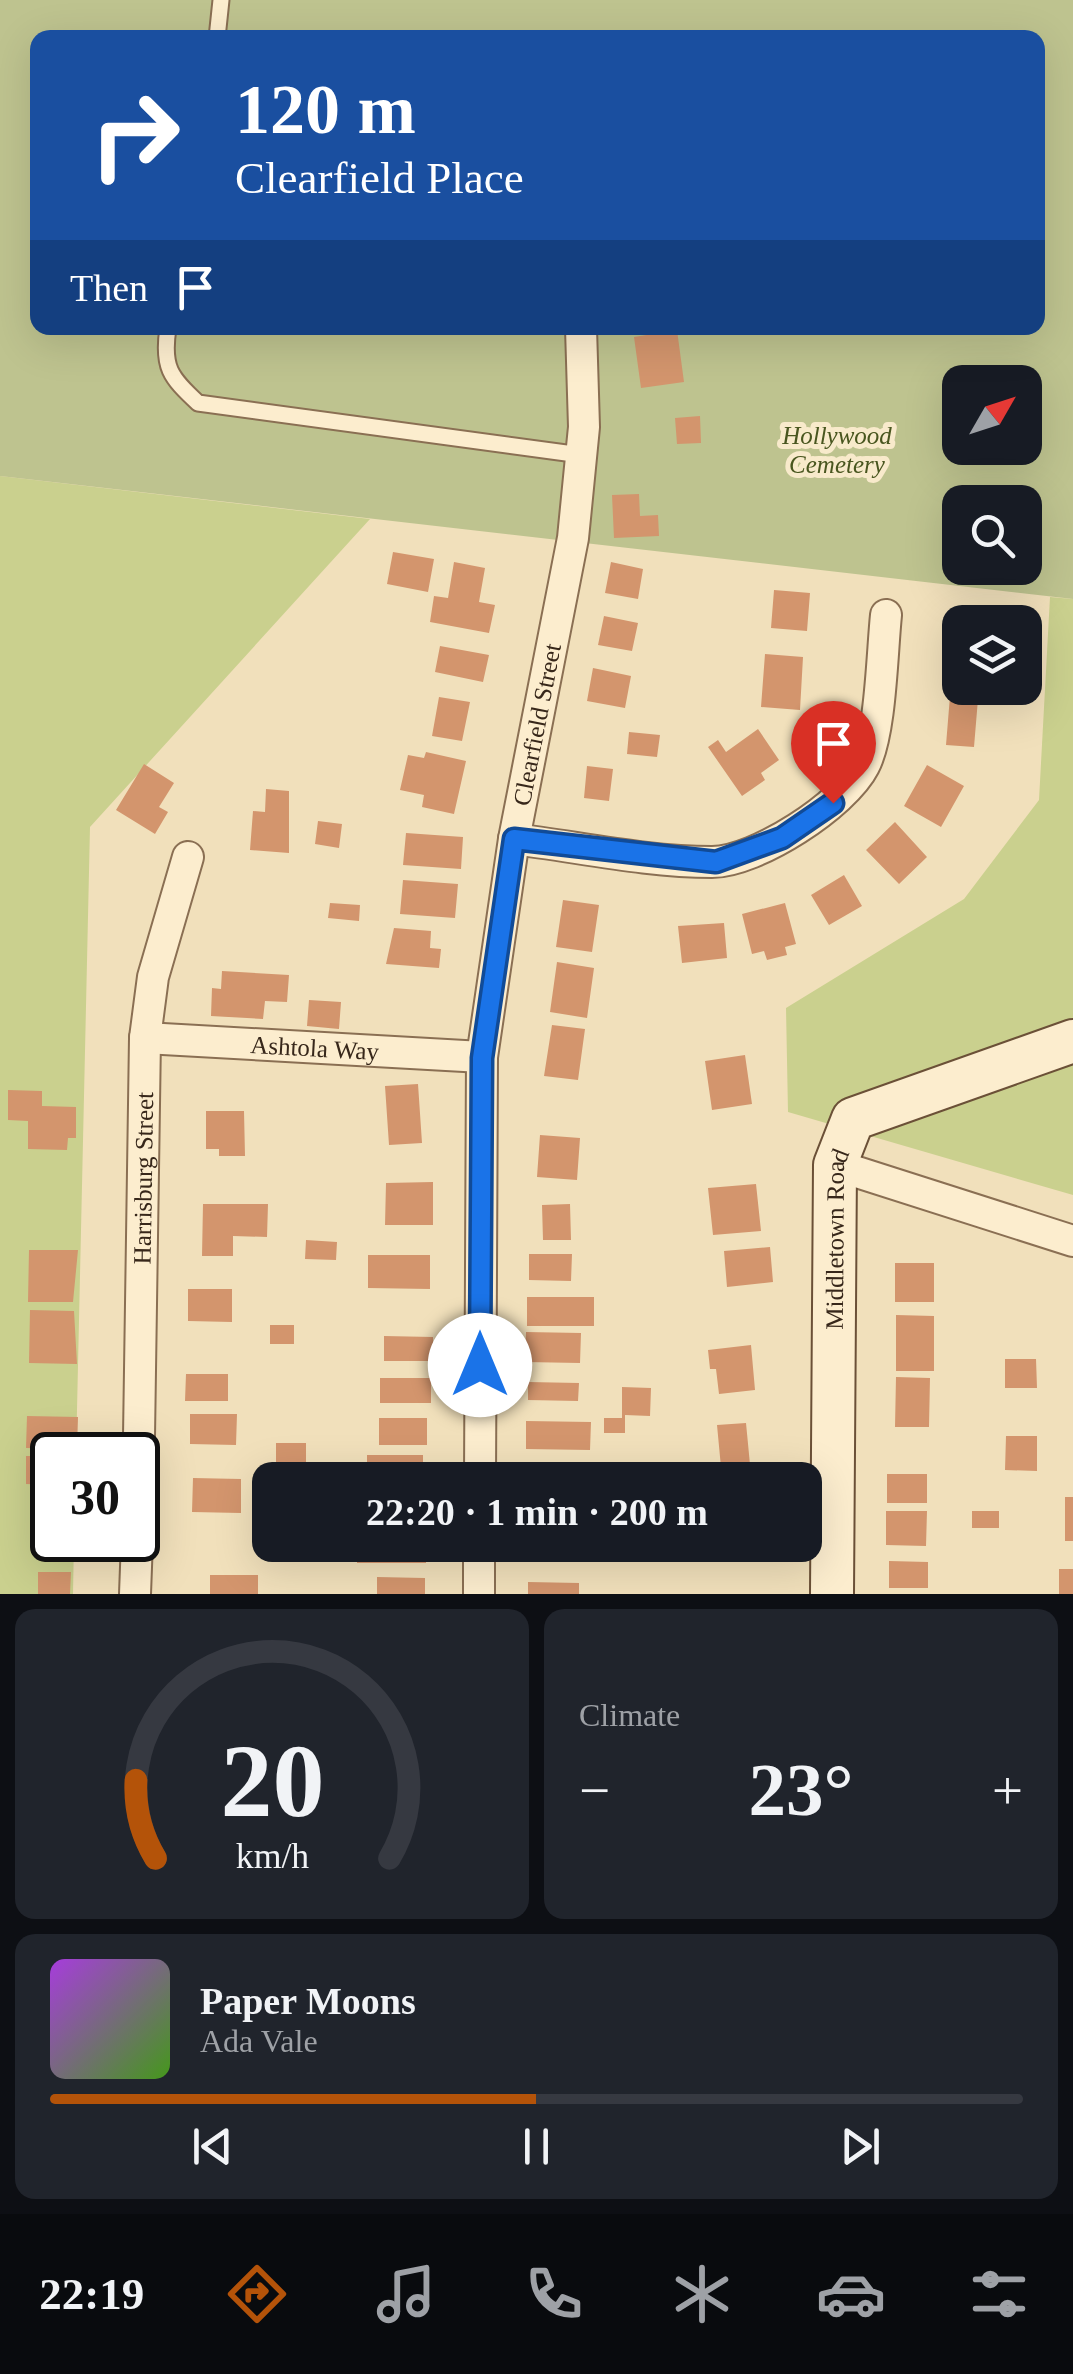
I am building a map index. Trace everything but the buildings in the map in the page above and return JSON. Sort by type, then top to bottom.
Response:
[{"type":"street","name":"Clearfield Street","points":[[480,1462],[482,1058],[514,839],[573,538],[581,454],[581,335]]},
{"type":"street","points":[[514,839],[716,862],[782,838],[833,803],[864,766],[886,614]]},
{"type":"street","name":"Harrisburg Street","points":[[139,1432],[145,1038],[153,976],[188,857]]},
{"type":"street","name":"Ashtola Way","points":[[145,1038],[482,1058]]},
{"type":"street","name":"Middletown Road","points":[[832,1594],[835,1165],[853,1120],[1073,1041]]},
{"type":"street","points":[[835,1165],[1073,1240]]},
{"type":"street","points":[[135,1594],[136,1562]]},
{"type":"street","points":[[479,1594],[480,1562]]},
{"type":"lane","points":[[218,30],[220,0]]},
{"type":"lane","points":[[167,335],[164,350],[171,378],[198,403],[581,454]]},
{"type":"green space","name":"Hollywood Cemetery","points":[[0,0],[1073,0],[1073,599],[951,585],[1042,585],[1042,485],[942,485],[942,584],[0,476]]},
{"type":"green space","points":[[0,476],[370,519],[90,827],[77,1432],[30,1432],[30,1562],[74,1562],[73,1594],[0,1594]]},
{"type":"green space","points":[[1050,597],[1073,599],[1073,1195],[788,1112],[786,1008],[964,899],[1039,800]]},
{"type":"route","points":[[480,1365],[482,1058],[514,839],[716,862],[782,838],[833,803]]}]
